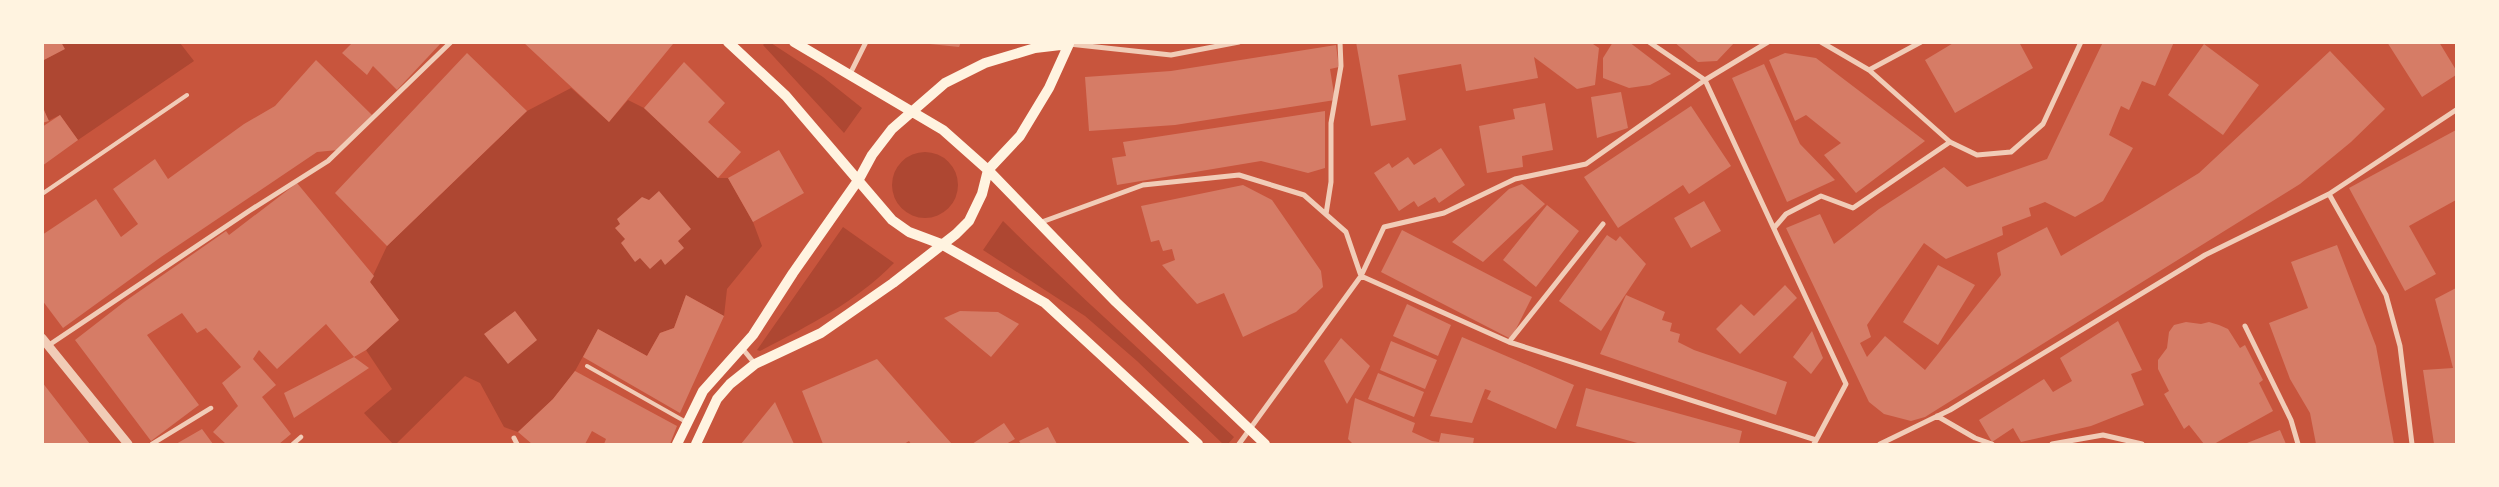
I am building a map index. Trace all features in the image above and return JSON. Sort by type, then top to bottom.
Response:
[{"type":"main road","points":[[728,42],[786,96],[859,179],[892,220],[909,232],[941,244],[1044,303],[1198,444]]},
{"type":"main road","points":[[794,42],[943,130],[988,170],[1038,224],[1116,302],[1265,444]]},
{"type":"main road","points":[[677,444],[686,422],[703,391],[753,335],[793,273],[859,179],[872,155],[892,129],[945,83],[985,63],[1035,48],[1069,44]]},
{"type":"main road","points":[[696,444],[717,399],[730,384],[755,364],[821,333],[893,283],[956,234],[969,221],[982,194],[988,170],[1020,136],[1049,88],[1069,44]]},
{"type":"street","points":[[128,444],[46,341],[328,161],[451,42]]},
{"type":"street","points":[[850,74],[866,42]]},
{"type":"street","points":[[1069,44],[1170,55],[1239,42]]},
{"type":"street","points":[[1326,214],[1331,182],[1331,123],[1341,66],[1340,42]]},
{"type":"street","points":[[1038,224],[1143,185],[1239,175],[1304,195],[1346,232],[1361,276],[1509,342],[1815,442],[1846,384],[1705,80],[1649,42]]},
{"type":"street","points":[[1239,444],[1361,276],[1384,227],[1444,213],[1515,179],[1586,164],[1705,80],[1768,42]]},
{"type":"street","points":[[1820,42],[1868,70],[1950,142],[1977,155],[2011,152],[2043,124],[2080,42]]},
{"type":"street","points":[[1868,70],[1921,42]]},
{"type":"street","points":[[1880,444],[1937,416],[2205,255],[2329,194],[2456,110]]},
{"type":"street","points":[[1774,228],[1786,214],[1821,196],[1853,208],[1950,142]]},
{"type":"street","points":[[2329,194],[2386,295],[2400,346],[2412,444]]},
{"type":"street","points":[[1509,342],[1603,224]]},
{"type":"street","points":[[2245,326],[2291,420],[2298,444]]},
{"type":"street","points":[[742,348],[755,364]]},
{"type":"street","points":[[152,444],[211,408]]},
{"type":"street","points":[[1937,416],[1975,438],[1992,444]]},
{"type":"street","points":[[2052,444],[2103,435],[2142,444]]},
{"type":"street","points":[[293,444],[301,436]]},
{"type":"street","points":[[514,438],[517,444]]},
{"type":"lane","points":[[42,194],[187,95]]},
{"type":"lane","points":[[587,366],[686,422]]},
{"type":"shaded area","points":[[61,42],[180,43],[194,61],[78,140],[60,115],[48,121],[43,106],[42,61],[64,49]]},
{"type":"shaded area","points":[[771,43],[823,77],[862,108],[844,133],[763,45]]},
{"type":"shaded area","points":[[571,88],[609,122],[628,100],[644,108],[718,178],[728,178],[753,222],[762,246],[727,289],[724,316],[686,295],[674,328],[660,333],[647,356],[598,329],[575,371],[553,399],[518,432],[504,427],[480,383],[465,376],[396,444],[393,444],[364,413],[392,389],[366,350],[399,320],[370,282],[387,246],[527,111]]},
{"type":"shaded area","points":[[918,152],[932,152],[944,157],[953,166],[958,178],[956,198],[949,209],[932,218],[918,218],[906,213],[897,204],[892,192],[892,178],[897,166],[906,157]]},
{"type":"shaded area","points":[[1003,221],[1234,437],[1228,444],[1223,444],[1137,361],[1085,316],[983,250]]},
{"type":"shaded area","points":[[843,227],[894,263],[864,290],[831,312],[760,351],[757,350]]},
{"type":"building","points":[[42,42],[61,42],[65,49],[42,61]]},
{"type":"building","points":[[353,42],[442,42],[397,90],[373,66],[367,75],[342,53]]},
{"type":"building","points":[[523,42],[671,42],[673,44],[609,122]]},
{"type":"building","points":[[920,42],[961,42],[959,47],[920,43]]},
{"type":"building","points":[[1356,42],[1590,42],[1599,48],[1595,85],[1577,89],[1534,57],[1538,78],[1466,91],[1461,64],[1398,75],[1406,120],[1371,126]]},
{"type":"building","points":[[1613,42],[1629,42],[1671,74],[1650,85],[1629,88],[1603,78],[1603,58]]},
{"type":"building","points":[[1674,42],[1735,42],[1717,61],[1698,62]]},
{"type":"building","points":[[1955,42],[2019,42],[2033,68],[1955,113],[1925,60]]},
{"type":"building","points":[[2103,42],[2174,42],[2155,86],[2142,81],[2129,110],[2121,106],[2109,135],[2133,148],[2103,201],[2075,217],[2045,202],[2029,208],[2031,216],[2002,227],[2003,235],[1946,259],[1924,243],[1867,325],[1871,337],[1860,343],[1867,357],[1885,336],[1925,370],[2001,275],[1997,253],[2047,227],[2061,256],[2139,210],[2199,173],[2330,51],[2385,109],[2351,142],[2300,184],[1925,417],[1911,421],[1884,414],[1869,402],[1786,228],[1820,214],[1834,244],[1879,209],[1944,167],[1967,187],[2047,159]]},
{"type":"building","points":[[2387,42],[2439,42],[2456,70],[2456,75],[2422,97]]},
{"type":"building","points":[[2204,44],[2259,85],[2223,135],[2168,95]]},
{"type":"building","points":[[1336,45],[1339,67],[1330,69],[1335,100],[1175,125],[1089,131],[1085,77],[1171,71]]},
{"type":"building","points":[[467,53],[527,111],[387,246],[335,193]]},
{"type":"building","points":[[1785,53],[1816,58],[1925,141],[1856,193],[1824,155],[1841,143],[1806,115],[1795,121],[1769,60]]},
{"type":"building","points":[[316,60],[372,115],[338,150],[317,152],[161,257],[63,328],[42,300],[42,235],[96,199],[121,237],[138,224],[113,189],[155,159],[168,179],[244,124],[275,106]]},
{"type":"building","points":[[684,62],[725,103],[708,122],[741,152],[718,178],[644,108]]},
{"type":"building","points":[[1764,64],[1800,144],[1835,180],[1787,202],[1732,78]]},
{"type":"building","points":[[1621,92],[1628,128],[1597,138],[1591,97]]},
{"type":"building","points":[[1545,103],[1553,150],[1522,156],[1523,167],[1487,173],[1479,126],[1515,119],[1513,109]]},
{"type":"building","points":[[42,106],[49,121],[42,123]]},
{"type":"building","points":[[1691,106],[1731,166],[1689,194],[1683,185],[1618,228],[1584,177]]},
{"type":"building","points":[[1325,111],[1325,168],[1308,173],[1261,161],[1117,185],[1112,158],[1126,156],[1123,142]]},
{"type":"building","points":[[60,115],[78,140],[42,166],[42,127]]},
{"type":"building","points":[[2456,130],[2456,200],[2409,226],[2436,274],[2405,291],[2349,188]]},
{"type":"building","points":[[1441,148],[1465,185],[1439,203],[1435,197],[1418,207],[1414,201],[1399,211],[1374,173],[1389,163],[1392,168],[1408,157],[1414,165]]},
{"type":"building","points":[[779,150],[804,193],[753,222],[728,178]]},
{"type":"building","points":[[297,183],[374,276],[370,282],[399,320],[366,350],[354,357],[326,324],[277,369],[259,350],[253,359],[276,385],[262,397],[291,434],[279,444],[226,444],[213,432],[238,406],[222,383],[241,367],[206,328],[197,333],[182,313],[147,335],[199,405],[151,441],[75,340],[124,302],[226,231],[229,235]]},
{"type":"building","points":[[1522,184],[1545,204],[1483,262],[1452,242],[1509,189]]},
{"type":"building","points":[[1243,185],[1272,200],[1321,271],[1323,287],[1296,312],[1243,337],[1224,293],[1197,304],[1162,265],[1175,260],[1172,249],[1163,251],[1159,240],[1151,242],[1141,206]]},
{"type":"building","points":[[659,191],[691,229],[678,241],[684,248],[665,265],[661,259],[650,269],[640,258],[635,262],[621,243],[625,239],[615,228],[620,224],[617,219],[642,197],[649,200]]},
{"type":"building","points":[[1704,201],[1721,231],[1691,248],[1674,218]]},
{"type":"building","points":[[1547,205],[1579,231],[1536,287],[1503,260]]},
{"type":"building","points":[[1402,230],[1532,297],[1511,339],[1381,272]]},
{"type":"building","points":[[1607,235],[1616,241],[1620,236],[1646,264],[1601,331],[1559,301]]},
{"type":"building","points":[[2337,245],[2376,346],[2394,444],[2316,444],[2310,413],[2290,379],[2269,323],[2308,308],[2291,262]]},
{"type":"building","points":[[1938,265],[1975,285],[1938,345],[1903,322]]},
{"type":"building","points":[[1785,285],[1797,298],[1740,354],[1716,329],[1741,304],[1754,316]]},
{"type":"building","points":[[2456,288],[2456,444],[2434,444],[2423,370],[2453,368],[2435,299]]},
{"type":"building","points":[[686,295],[724,316],[680,413],[583,357],[598,329],[647,356],[660,333],[674,328]]},
{"type":"building","points":[[1626,295],[1665,312],[1662,320],[1672,323],[1670,331],[1680,334],[1678,342],[1694,350],[1787,382],[1776,415],[1600,354]]},
{"type":"building","points":[[1407,304],[1451,325],[1438,356],[1393,336]]},
{"type":"building","points":[[515,311],[537,340],[508,364],[484,334]]},
{"type":"building","points":[[960,311],[998,312],[1019,324],[991,357],[944,318]]},
{"type":"building","points":[[2118,321],[2142,370],[2131,374],[2144,405],[2091,426],[2021,442],[2013,428],[1992,442],[1979,420],[2044,379],[2053,392],[2072,381],[2060,358]]},
{"type":"building","points":[[2186,322],[2201,324],[2209,322],[2219,325],[2228,329],[2240,348],[2245,345],[2263,380],[2259,383],[2273,411],[2214,444],[2204,444],[2189,425],[2184,429],[2164,394],[2169,391],[2158,369],[2158,360],[2167,348],[2169,332],[2174,325]]},
{"type":"building","points":[[1812,331],[1823,358],[1811,374],[1793,357]]},
{"type":"building","points":[[1462,337],[1574,385],[1556,429],[1487,399],[1491,391],[1485,389],[1472,423],[1430,416]]},
{"type":"building","points":[[1341,338],[1370,366],[1347,404],[1324,361]]},
{"type":"building","points":[[1391,341],[1437,360],[1425,389],[1380,370]]},
{"type":"building","points":[[354,357],[369,368],[294,418],[284,393]]},
{"type":"building","points":[[877,359],[952,444],[911,444],[909,441],[904,444],[823,444],[802,391]]},
{"type":"building","points":[[575,371],[677,426],[670,444],[604,444],[606,439],[592,431],[585,444],[532,444],[518,432],[553,399]]},
{"type":"building","points":[[1378,373],[1424,392],[1414,417],[1368,399]]},
{"type":"building","points":[[42,382],[90,444],[42,444]]},
{"type":"building","points":[[1586,388],[1742,431],[1739,444],[1641,444],[1576,426]]},
{"type":"building","points":[[1355,398],[1415,423],[1412,432],[1432,441],[1439,442],[1441,433],[1474,438],[1473,444],[1353,444],[1348,439]]},
{"type":"building","points":[[775,402],[794,444],[741,444]]},
{"type":"building","points":[[1004,423],[1015,439],[1006,444],[972,444]]},
{"type":"building","points":[[1048,427],[1057,444],[1021,444],[1019,441]]},
{"type":"building","points":[[202,429],[213,444],[176,444]]},
{"type":"building","points":[[2280,430],[2286,444],[2247,443]]}]
